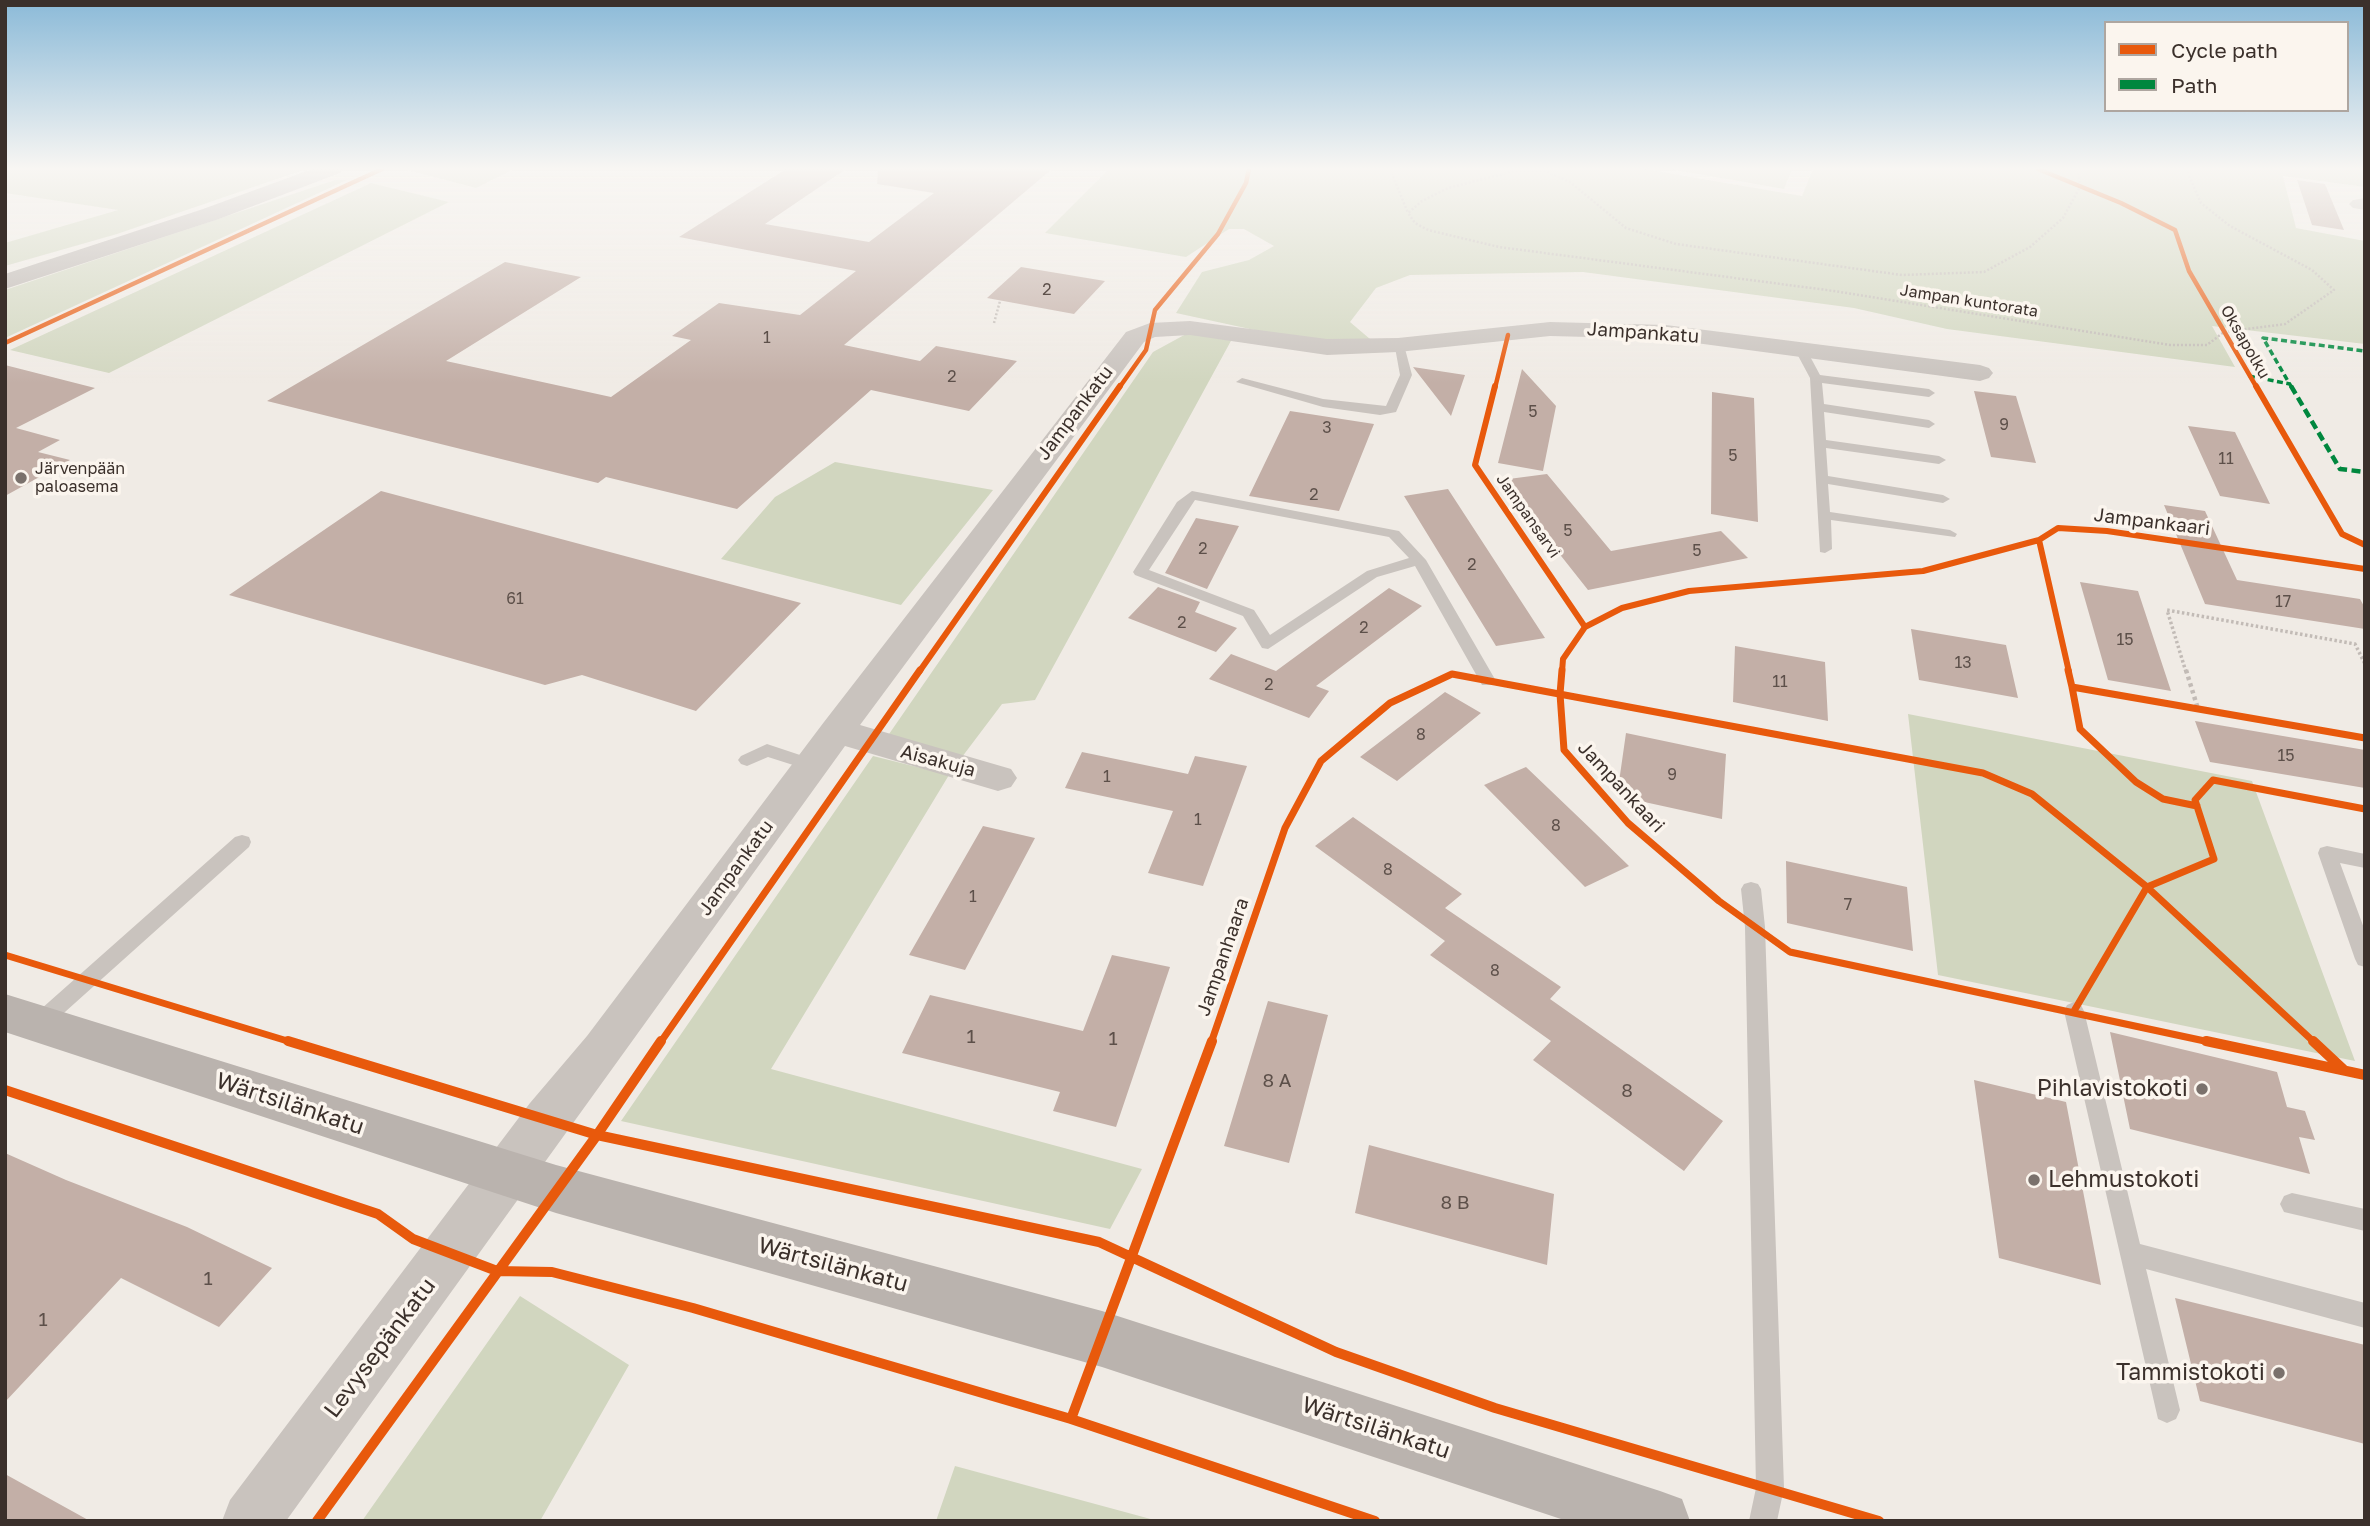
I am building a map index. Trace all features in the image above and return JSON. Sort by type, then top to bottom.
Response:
[{"type":"street","points":[[5,282],[133,240]]},
{"type":"street","name":"Jampankatu","points":[[509,1174],[547,1118],[603,1050],[837,731],[1135,337],[1150,330],[1169,327],[1327,347],[1398,345],[1550,329],[1602,329],[1666,332],[1980,373]]},
{"type":"street","name":"Aisakuja","points":[[837,731],[998,778]]},
{"type":"street","name":"Wärtsilänkatu","points":[[22,1018],[509,1174],[1102,1339],[1660,1521]]},
{"type":"street","name":"Levysepänkatu","points":[[251,1521],[509,1174]]},
{"type":"lane","points":[[1242,382],[1323,403],[1380,411],[1391,409],[1406,375],[1398,345]]},
{"type":"lane","points":[[1801,350],[1816,377],[1825,549]]},
{"type":"lane","points":[[1816,377],[1929,393]]},
{"type":"lane","points":[[1818,407],[1929,424]]},
{"type":"lane","points":[[1820,443],[1939,460]]},
{"type":"lane","points":[[1822,479],[1943,499]]},
{"type":"lane","points":[[1419,560],[1372,574],[1268,644],[1249,613],[1140,572],[1184,502],[1192,495],[1394,534],[1419,560],[1488,681]]},
{"type":"lane","points":[[1824,515],[1950,534]]},
{"type":"lane","points":[[747,760],[767,750],[813,765]]},
{"type":"lane","points":[[22,1018],[242,842]]},
{"type":"lane","points":[[2365,861],[2327,853],[2365,959]]},
{"type":"lane","points":[[1751,889],[1755,927],[1770,1488],[1763,1521]]},
{"type":"lane","points":[[2074,1011],[2133,1254],[2167,1410]]},
{"type":"lane","points":[[2292,1204],[2365,1220]]},
{"type":"lane","points":[[2133,1254],[2365,1316]]},
{"type":"path","points":[[994,323],[1000,300]]},
{"type":"path","points":[[2198,709],[2167,610],[2355,644],[2365,664]]},
{"type":"path","points":[[2185,707],[2211,712]]},
{"type":"green space","points":[[15,240],[95,240],[5,266],[5,243]]},
{"type":"green space","points":[[154,240],[217,240],[5,338],[5,290]]},
{"type":"green space","points":[[247,240],[373,240],[109,373],[10,350]]},
{"type":"green space","points":[[1087,240],[1212,240],[1186,257]]},
{"type":"green space","points":[[1264,240],[2361,240],[2365,241],[2365,344],[2212,326],[2235,367],[1947,329],[1854,308],[1583,272],[1410,275],[1376,288],[1350,322],[1370,339],[1330,340],[1273,334],[1176,313],[1202,272],[1249,260],[1274,246]]},
{"type":"green space","points":[[1186,334],[1232,339],[1035,700],[1002,704],[962,757],[887,737],[1153,352]]},
{"type":"green space","points":[[835,462],[993,490],[901,605],[721,559],[775,497]]},
{"type":"green space","points":[[1908,714],[2252,781],[2355,1061],[1938,975]]},
{"type":"green space","points":[[873,756],[949,775],[771,1069],[1142,1169],[1110,1229],[621,1121]]},
{"type":"green space","points":[[520,1296],[629,1365],[540,1521],[362,1521]]},
{"type":"green space","points":[[955,1466],[1158,1521],[936,1521]]},
{"type":"building","points":[[696,240],[968,240],[844,345],[920,361],[936,346],[1017,361],[969,411],[871,390],[737,509],[606,477],[598,483],[267,401],[505,262],[581,277],[446,361],[611,397],[691,340],[672,336],[719,303],[800,315],[856,271]]},
{"type":"building","points":[[1021,267],[1105,281],[1074,314],[987,298]]},
{"type":"building","points":[[5,365],[95,388],[16,428],[60,440],[38,452],[70,460],[5,496]]},
{"type":"building","points":[[1413,367],[1465,375],[1451,416]]},
{"type":"building","points":[[1522,369],[1556,406],[1543,471],[1498,463]]},
{"type":"building","points":[[1974,391],[2016,396],[2036,463],[1991,457]]},
{"type":"building","points":[[1712,392],[1754,398],[1758,522],[1711,514]]},
{"type":"building","points":[[1290,411],[1374,424],[1339,511],[1249,496]]},
{"type":"building","points":[[2188,426],[2235,432],[2270,504],[2220,496]]},
{"type":"building","points":[[1547,474],[1611,551],[1721,531],[1748,558],[1588,590],[1501,480]]},
{"type":"building","points":[[1448,489],[1545,638],[1496,646],[1404,496]]},
{"type":"building","points":[[381,491],[801,603],[696,711],[582,675],[545,685],[229,595]]},
{"type":"building","points":[[2164,505],[2205,511],[2237,580],[2360,599],[2365,608],[2365,629],[2205,604]]},
{"type":"building","points":[[1196,518],[1239,526],[1207,589],[1165,573]]},
{"type":"building","points":[[2080,582],[2138,591],[2171,691],[2108,680]]},
{"type":"building","points":[[1158,587],[1200,602],[1195,612],[1237,628],[1216,652],[1128,618]]},
{"type":"building","points":[[1389,588],[1422,606],[1316,686],[1329,691],[1309,718],[1209,679],[1231,654],[1276,671]]},
{"type":"building","points":[[1911,629],[2006,645],[2018,698],[1919,680]]},
{"type":"building","points":[[1735,646],[1825,662],[1828,721],[1733,702]]},
{"type":"building","points":[[1445,692],[1481,713],[1397,781],[1360,757]]},
{"type":"building","points":[[2195,721],[2365,750],[2365,788],[2210,762]]},
{"type":"building","points":[[1626,733],[1726,754],[1722,819],[1617,796]]},
{"type":"building","points":[[1082,752],[1188,774],[1195,756],[1247,766],[1203,886],[1148,873],[1173,811],[1065,788]]},
{"type":"building","points":[[1526,767],[1629,866],[1585,887],[1484,785]]},
{"type":"building","points":[[1353,817],[1462,894],[1445,908],[1561,987],[1550,999],[1723,1121],[1684,1171],[1533,1060],[1551,1041],[1430,955],[1445,941],[1315,846]]},
{"type":"building","points":[[983,826],[1035,838],[965,970],[909,955]]},
{"type":"building","points":[[1786,861],[1907,887],[1913,951],[1787,923]]},
{"type":"building","points":[[1112,955],[1170,967],[1116,1127],[1053,1111],[1060,1092],[902,1053],[930,995],[1083,1031]]},
{"type":"building","points":[[1268,1001],[1328,1015],[1289,1163],[1224,1146]]},
{"type":"building","name":"Pihlavistokoti","points":[[2110,1032],[2277,1072],[2287,1107],[2305,1111],[2315,1140],[2299,1137],[2310,1174],[2130,1129]]},
{"type":"building","name":"Lehmustokoti","points":[[1974,1080],[2066,1102],[2101,1285],[1999,1258]]},
{"type":"building","points":[[1369,1145],[1554,1194],[1547,1265],[1355,1213]]},
{"type":"building","points":[[5,1153],[187,1227],[272,1268],[219,1327],[121,1278],[5,1402]]},
{"type":"building","name":"Tammistokoti","points":[[2175,1298],[2365,1345],[2365,1444],[2200,1401]]},
{"type":"building","points":[[5,1474],[90,1521],[5,1521]]},
{"type":"marked path","points":[[2365,351],[2263,338],[2340,469],[2365,472]]},
{"type":"marked path","points":[[2249,376],[2290,384]]},
{"type":"cycle path","points":[[5,343],[228,240]]},
{"type":"cycle path","points":[[317,1521],[597,1135],[728,942],[1146,350],[1155,310],[1213,240]]},
{"type":"cycle path","name":"Oksapolku","points":[[2178,240],[2189,271],[2342,534],[2365,545]]},
{"type":"cycle path","name":"Jampansarvi","points":[[1508,335],[1475,465],[1585,627]]},
{"type":"cycle path","name":"Jampankaari","points":[[2365,569],[2107,531],[2058,528],[2039,540],[1923,571],[1689,591],[1622,608],[1585,627],[1563,659],[1560,694],[1564,750],[1628,823],[1719,901],[1790,952],[2365,1075]]},
{"type":"cycle path","points":[[2039,540],[2072,687],[2365,738]]},
{"type":"cycle path","name":"Jampanhaara","points":[[1071,1419],[1192,1098],[1285,828],[1321,761],[1390,703],[1452,674],[1983,773],[2032,794],[2147,887],[2344,1070]]},
{"type":"cycle path","points":[[2072,687],[2080,729],[2136,782],[2163,799],[2197,806]]},
{"type":"cycle path","points":[[2074,1011],[2147,887],[2214,859],[2195,800],[2213,780],[2365,809]]},
{"type":"cycle path","points":[[5,955],[597,1135],[1099,1242],[1336,1352],[1495,1408],[1879,1521]]},
{"type":"cycle path","points":[[5,1090],[378,1214],[413,1239],[497,1271],[552,1272],[693,1308],[1071,1419],[1375,1521]]},
{"type":"place","name":"Järvenpään paloasema","points":[[21,478]]},
{"type":"place","name":"Pihlavistokoti","points":[[2202,1089]]},
{"type":"place","name":"Lehmustokoti","points":[[2034,1180]]},
{"type":"place","name":"Tammistokoti","points":[[2279,1373]]}]
